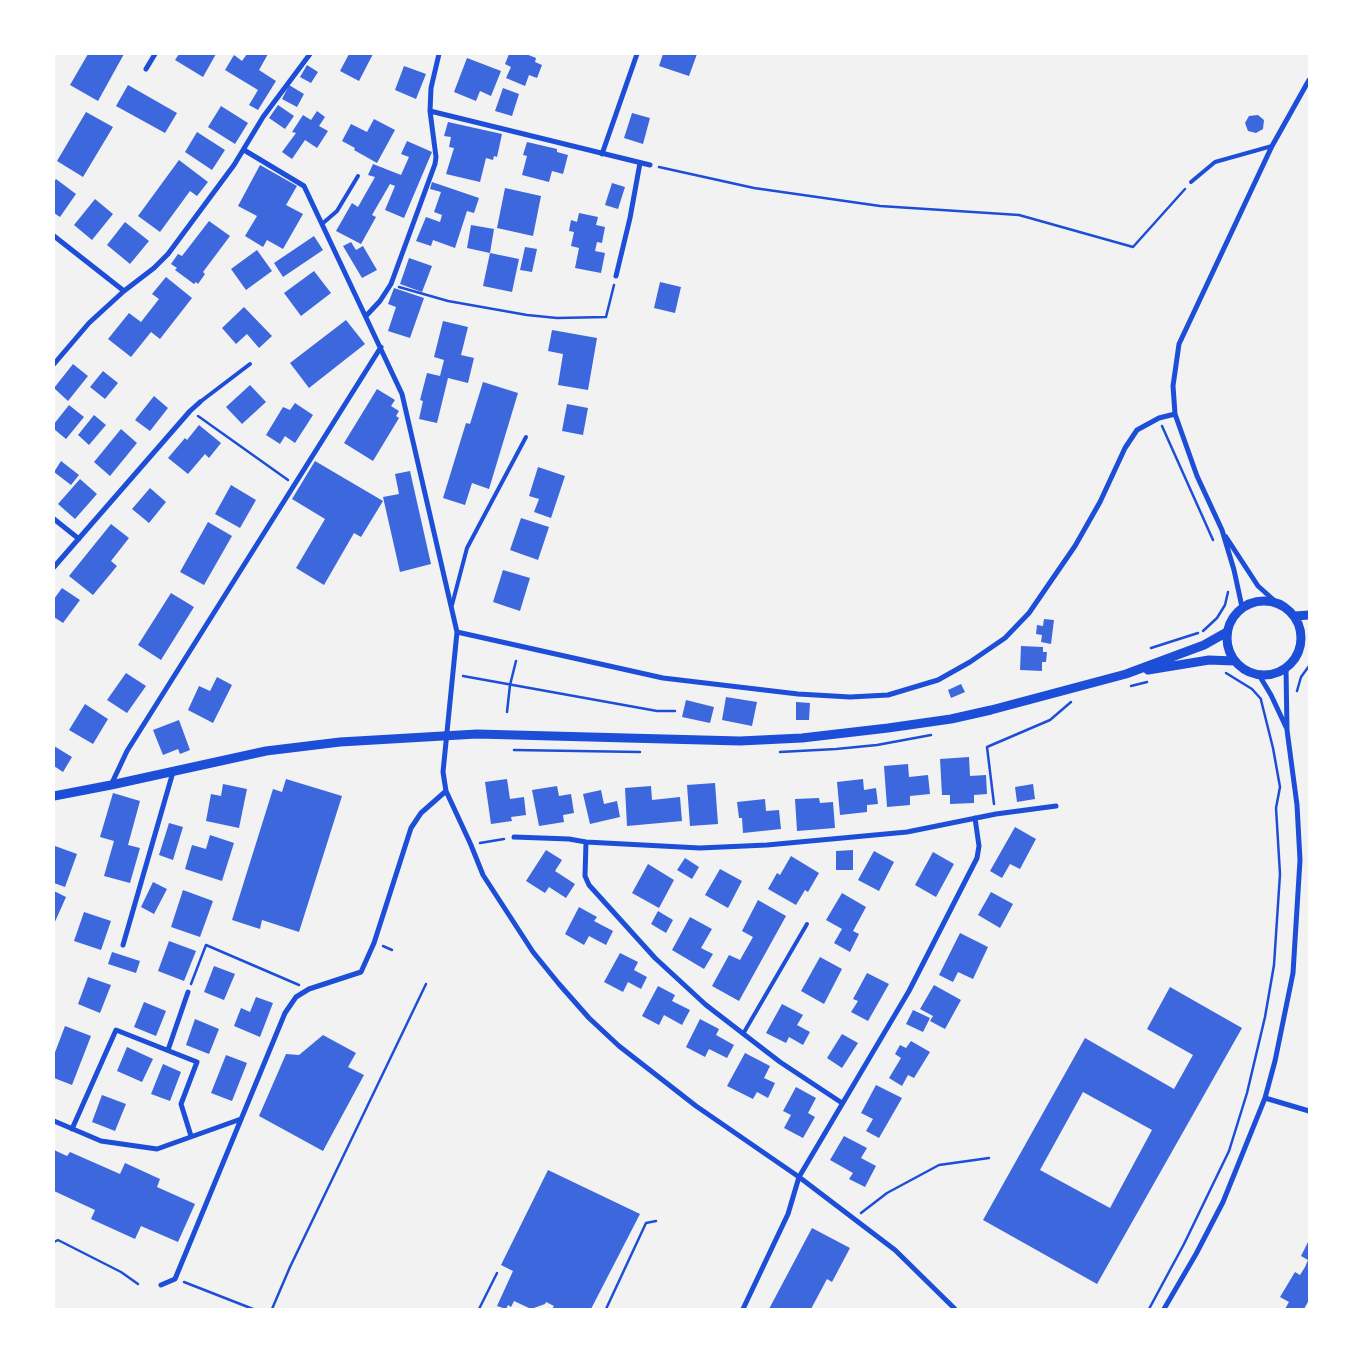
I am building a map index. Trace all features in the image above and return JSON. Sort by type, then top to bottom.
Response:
[{"type":"street","points":[[146,68],[155,54]]},
{"type":"street","points":[[54,364],[89,323],[124,290],[154,268],[168,254],[234,165],[263,116],[310,54]]},
{"type":"street","points":[[366,316],[380,301],[391,284],[435,164],[436,157],[430,112],[431,88],[439,54]]},
{"type":"street","points":[[602,154],[637,54]]},
{"type":"street","points":[[1242,608],[1234,570],[1222,530],[1198,476],[1175,414],[1173,386],[1180,344],[1272,146],[1309,80]]},
{"type":"street","points":[[430,112],[650,165]]},
{"type":"street","points":[[244,150],[304,186],[402,394],[457,632],[443,772],[446,791],[483,875],[528,944],[559,984],[589,1018],[618,1046],[644,1068],[696,1106],[799,1177],[854,1218],[895,1250],[955,1309]]},
{"type":"street","points":[[616,276],[630,218],[640,163]]},
{"type":"street","points":[[54,236],[124,290]]},
{"type":"street","points":[[111,785],[127,751],[381,347]]},
{"type":"street","points":[[54,567],[190,411],[200,402]]},
{"type":"street","points":[[457,632],[663,678],[798,694],[850,697],[888,694],[938,680],[970,662],[1004,638],[1029,613],[1075,546],[1100,502],[1125,448],[1137,430],[1159,418],[1175,414]]},
{"type":"street","points":[[54,519],[78,539]]},
{"type":"street","points":[[1222,530],[1258,586],[1287,608],[1295,616],[1300,626],[1302,636],[1298,655],[1286,669],[1269,676],[1259,676],[1241,668],[1234,661],[1228,647],[1227,632],[1233,618],[1242,608],[1259,601],[1277,602]]},
{"type":"street","points":[[1295,616],[1309,615]]},
{"type":"street","points":[[1126,674],[1204,645],[1227,632]]},
{"type":"street","points":[[1301,647],[1309,641]]},
{"type":"street","points":[[54,797],[266,751],[340,742],[497,735],[748,741],[802,738],[951,719],[1126,674],[1209,660],[1234,661]]},
{"type":"street","points":[[1164,1309],[1223,1202],[1265,1098],[1275,1061],[1293,973],[1300,860],[1297,805],[1287,730],[1286,669]]},
{"type":"street","points":[[1259,676],[1271,695],[1287,730]]},
{"type":"street","points":[[122,945],[173,772]]},
{"type":"street","points":[[161,1285],[175,1279],[285,1013],[296,997],[309,989],[361,972],[374,943],[411,828],[421,813],[446,791]]},
{"type":"street","points":[[514,837],[700,848],[767,845],[907,832],[996,814],[1056,806]]},
{"type":"street","points":[[743,1309],[788,1214],[799,1177],[909,991],[977,858],[979,846],[975,818]]},
{"type":"street","points":[[586,842],[585,876],[590,885],[655,958],[706,1005],[743,1034],[780,1062],[842,1103]]},
{"type":"street","points":[[168,1050],[188,992]]},
{"type":"street","points":[[72,1129],[116,1030],[197,1062],[181,1104],[191,1136]]},
{"type":"street","points":[[1265,1098],[1309,1111]]},
{"type":"street","points":[[54,1121],[101,1141],[157,1149],[241,1119]]},
{"type":"lane","points":[[1191,182],[1215,162],[1272,146]]},
{"type":"lane","points":[[322,224],[337,211],[358,176]]},
{"type":"lane","points":[[200,402],[250,364]]},
{"type":"lane","points":[[451,607],[467,548],[526,437]]},
{"type":"lane","points":[[743,1034],[808,924]]},
{"type":"path","points":[[650,165],[754,188],[880,206],[1019,216],[1133,247],[1191,182]]},
{"type":"path","points":[[391,284],[421,294],[527,315],[557,318],[606,317],[616,276]]},
{"type":"path","points":[[190,411],[295,485]]},
{"type":"path","points":[[1159,418],[1214,541]]},
{"type":"path","points":[[1151,648],[1202,632],[1217,618],[1225,605],[1228,591]]},
{"type":"path","points":[[507,712],[510,685],[516,661]]},
{"type":"path","points":[[453,674],[657,711],[675,710]]},
{"type":"path","points":[[1149,1309],[1184,1244],[1229,1151],[1247,1093],[1267,1007],[1274,965],[1279,892],[1280,874],[1276,808],[1280,787],[1261,700]]},
{"type":"path","points":[[996,814],[987,747],[1050,720],[1072,701]]},
{"type":"path","points":[[514,750],[647,752]]},
{"type":"path","points":[[471,845],[498,839]]},
{"type":"path","points":[[188,992],[206,945],[309,989]]},
{"type":"path","points":[[272,1309],[290,1267],[426,984]]},
{"type":"path","points":[[854,1218],[887,1193],[939,1166],[989,1158]]},
{"type":"path","points":[[606,1309],[646,1223],[656,1221]]},
{"type":"path","points":[[54,1242],[58,1240],[121,1272],[138,1284]]},
{"type":"path","points":[[479,1309],[497,1273]]},
{"type":"path","points":[[175,1279],[253,1309]]},
{"type":"building","points":[[88,54],[124,54],[98,101],[70,85]]},
{"type":"building","points":[[179,54],[216,54],[203,77],[175,60]]},
{"type":"building","points":[[247,54],[268,54],[259,70],[276,81],[258,110],[249,105],[258,90],[225,70],[234,55],[242,61]]},
{"type":"building","points":[[349,54],[373,54],[359,81],[340,71]]},
{"type":"building","points":[[509,54],[526,54],[536,58],[535,62],[542,65],[537,78],[529,75],[525,86],[506,78],[511,67],[505,64]]},
{"type":"building","points":[[663,54],[697,54],[689,76],[659,66]]},
{"type":"building","points":[[467,58],[501,71],[491,96],[480,91],[476,101],[454,92]]},
{"type":"building","points":[[307,65],[318,72],[311,83],[300,77]]},
{"type":"building","points":[[404,66],[426,74],[416,99],[395,90]]},
{"type":"building","points":[[128,85],[177,113],[165,133],[116,106]]},
{"type":"building","points":[[289,85],[304,94],[297,107],[282,99]]},
{"type":"building","points":[[503,88],[519,94],[512,116],[495,111]]},
{"type":"building","points":[[278,105],[294,116],[285,129],[269,118]]},
{"type":"building","points":[[221,106],[248,123],[235,144],[208,127]]},
{"type":"building","points":[[317,111],[325,117],[319,126],[328,131],[317,148],[305,140],[292,159],[282,152],[296,133],[292,132],[303,115],[311,120]]},
{"type":"building","points":[[86,112],[113,127],[83,177],[57,161]]},
{"type":"building","points":[[632,113],[650,118],[643,144],[624,138]]},
{"type":"building","points":[[1258,115],[1264,120],[1263,129],[1256,133],[1248,131],[1245,123],[1249,116]]},
{"type":"building","points":[[374,119],[395,130],[377,163],[342,141],[351,124],[367,132]]},
{"type":"building","points":[[448,122],[502,134],[497,157],[494,156],[493,160],[486,158],[480,182],[446,174],[454,148],[449,147],[451,137],[444,136]]},
{"type":"building","points":[[197,132],[225,150],[212,170],[185,152]]},
{"type":"building","points":[[407,141],[432,152],[404,218],[385,210],[395,186],[390,184],[372,215],[376,217],[361,244],[336,231],[352,203],[358,207],[375,177],[368,175],[373,164],[401,175],[409,157],[401,154]]},
{"type":"building","points":[[527,142],[557,149],[557,152],[568,155],[563,174],[552,171],[549,182],[522,175],[527,156],[523,155]]},
{"type":"building","points":[[179,160],[208,182],[197,196],[190,191],[160,232],[138,216]]},
{"type":"building","points":[[260,165],[297,186],[286,205],[303,214],[283,249],[267,240],[263,247],[245,236],[257,216],[238,206]]},
{"type":"building","points":[[56,179],[76,194],[60,217],[54,213],[54,182]]},
{"type":"building","points":[[432,182],[479,198],[474,213],[467,211],[455,248],[433,240],[431,246],[416,241],[426,217],[440,222],[442,215],[434,212],[441,192],[430,189]]},
{"type":"building","points":[[612,183],[625,187],[618,209],[605,205]]},
{"type":"building","points":[[505,188],[541,196],[533,236],[497,228]]},
{"type":"building","points":[[95,199],[113,214],[92,240],[74,225]]},
{"type":"building","points":[[579,213],[598,217],[596,225],[605,227],[602,243],[597,242],[595,251],[605,253],[601,273],[575,268],[579,248],[571,246],[574,232],[569,231],[571,220],[577,222]]},
{"type":"building","points":[[209,221],[230,236],[203,272],[205,274],[198,284],[196,282],[194,284],[175,270],[177,268],[171,264],[178,254],[182,256]]},
{"type":"building","points":[[125,222],[149,241],[130,264],[107,245]]},
{"type":"building","points":[[471,225],[494,229],[490,253],[467,248]]},
{"type":"building","points":[[314,236],[323,250],[283,277],[274,263]]},
{"type":"building","points":[[351,242],[356,250],[363,246],[377,270],[362,278],[343,246]]},
{"type":"building","points":[[525,247],[537,249],[532,272],[520,270]]},
{"type":"building","points":[[257,250],[272,271],[246,290],[231,269]]},
{"type":"building","points":[[490,253],[519,259],[512,292],[483,286]]},
{"type":"building","points":[[409,258],[432,266],[422,292],[400,284]]},
{"type":"building","points":[[314,271],[331,293],[301,316],[284,293]]},
{"type":"building","points":[[166,277],[192,298],[160,339],[151,332],[131,357],[108,339],[129,313],[141,322],[159,299],[152,294]]},
{"type":"building","points":[[660,282],[681,287],[675,313],[654,308]]},
{"type":"building","points":[[394,288],[424,298],[410,338],[388,331],[396,307],[388,304]]},
{"type":"building","points":[[244,307],[272,336],[259,348],[247,334],[236,344],[222,328]]},
{"type":"building","points":[[346,320],[365,344],[309,388],[290,363]]},
{"type":"building","points":[[443,321],[468,327],[461,355],[474,358],[468,383],[448,378],[437,423],[419,419],[423,401],[420,400],[427,373],[440,376],[444,360],[434,357]]},
{"type":"building","points":[[552,330],[597,338],[588,390],[558,385],[563,354],[548,351]]},
{"type":"building","points":[[73,364],[88,376],[68,401],[54,388]]},
{"type":"building","points":[[103,371],[118,383],[105,399],[90,387]]},
{"type":"building","points":[[483,382],[518,393],[489,489],[472,483],[465,505],[443,498],[466,423],[470,424]]},
{"type":"building","points":[[250,385],[266,402],[242,424],[226,407]]},
{"type":"building","points":[[377,389],[395,400],[391,406],[399,411],[396,416],[399,418],[373,461],[344,443]]},
{"type":"building","points":[[154,396],[168,408],[150,431],[135,420]]},
{"type":"building","points":[[295,403],[313,415],[295,443],[285,436],[280,444],[266,435],[283,407],[290,410]]},
{"type":"building","points":[[567,404],[588,408],[583,435],[562,431]]},
{"type":"building","points":[[69,405],[84,417],[66,439],[54,429],[54,424]]},
{"type":"building","points":[[94,415],[106,425],[89,445],[78,435]]},
{"type":"building","points":[[199,425],[221,443],[209,458],[205,454],[188,474],[168,458],[185,438],[187,440]]},
{"type":"building","points":[[121,429],[137,443],[110,476],[94,462]]},
{"type":"building","points":[[61,461],[79,475],[71,485],[54,472]]},
{"type":"building","points":[[315,461],[383,501],[361,537],[354,533],[324,585],[296,568],[325,519],[292,499]]},
{"type":"building","points":[[538,467],[565,476],[551,518],[534,512],[539,499],[529,496]]},
{"type":"building","points":[[410,471],[431,564],[400,572],[383,497],[399,494],[395,474]]},
{"type":"building","points":[[80,479],[97,494],[75,519],[58,504]]},
{"type":"building","points":[[231,485],[256,500],[240,528],[215,514]]},
{"type":"building","points":[[150,488],[166,502],[149,523],[132,509]]},
{"type":"building","points":[[521,518],[549,527],[538,560],[510,550]]},
{"type":"building","points":[[208,522],[232,536],[204,585],[180,572]]},
{"type":"building","points":[[111,524],[129,538],[111,561],[117,566],[93,595],[69,576]]},
{"type":"building","points":[[503,570],[530,578],[520,611],[493,602]]},
{"type":"building","points":[[62,588],[80,600],[63,623],[54,617],[54,599]]},
{"type":"building","points":[[171,593],[194,607],[161,660],[138,645]]},
{"type":"building","points":[[1044,619],[1054,620],[1051,644],[1041,642],[1042,635],[1036,634],[1037,625],[1043,626]]},
{"type":"building","points":[[1021,646],[1043,647],[1043,652],[1047,652],[1046,662],[1042,662],[1042,671],[1020,670]]},
{"type":"building","points":[[126,673],[146,686],[127,713],[107,700]]},
{"type":"building","points":[[217,677],[232,685],[213,723],[188,710],[199,686],[210,691]]},
{"type":"building","points":[[961,684],[965,692],[951,698],[948,690]]},
{"type":"building","points":[[726,697],[757,702],[752,726],[722,720]]},
{"type":"building","points":[[686,700],[714,707],[710,723],[682,717]]},
{"type":"building","points":[[796,702],[810,703],[809,720],[796,720]]},
{"type":"building","points":[[85,704],[108,719],[93,744],[69,730]]},
{"type":"building","points":[[179,720],[190,750],[180,754],[178,749],[163,755],[153,730]]},
{"type":"building","points":[[54,746],[72,757],[63,772],[54,766]]},
{"type":"building","points":[[969,757],[970,776],[986,775],[987,794],[974,795],[974,803],[950,804],[950,795],[942,795],[940,759]]},
{"type":"building","points":[[908,764],[909,777],[928,775],[930,794],[910,796],[910,805],[887,807],[884,766]]},
{"type":"building","points":[[286,779],[342,796],[299,932],[262,920],[260,929],[232,920],[273,789],[282,792]]},
{"type":"building","points":[[507,779],[510,799],[524,797],[526,815],[511,817],[512,821],[491,824],[485,782]]},
{"type":"building","points":[[863,779],[864,790],[876,788],[878,804],[867,805],[867,812],[840,815],[837,782]]},
{"type":"building","points":[[715,783],[718,824],[690,826],[687,785]]},
{"type":"building","points":[[223,784],[247,789],[239,828],[206,821],[211,794],[221,796]]},
{"type":"building","points":[[1033,784],[1035,799],[1017,802],[1015,787]]},
{"type":"building","points":[[557,786],[559,796],[571,794],[574,813],[563,815],[564,822],[539,826],[532,790]]},
{"type":"building","points":[[651,786],[652,800],[680,797],[682,821],[627,826],[625,788]]},
{"type":"building","points":[[601,790],[604,804],[617,801],[620,817],[590,824],[583,794]]},
{"type":"building","points":[[113,793],[140,801],[128,845],[140,848],[130,883],[104,876],[114,841],[100,837]]},
{"type":"building","points":[[819,798],[820,803],[833,802],[835,828],[797,831],[795,799]]},
{"type":"building","points":[[765,799],[766,811],[779,810],[781,829],[743,833],[742,818],[739,818],[737,802]]},
{"type":"building","points":[[169,823],[183,827],[173,860],[159,855]]},
{"type":"building","points":[[1015,827],[1036,839],[1020,869],[1010,864],[1002,878],[990,871]]},
{"type":"building","points":[[210,835],[234,843],[222,881],[185,869],[192,845],[206,849]]},
{"type":"building","points":[[55,846],[77,854],[65,887],[54,883]]},
{"type":"building","points":[[546,850],[562,860],[555,871],[575,884],[566,898],[549,887],[545,893],[526,881]]},
{"type":"building","points":[[853,850],[853,870],[836,870],[836,851]]},
{"type":"building","points":[[874,851],[894,862],[879,891],[858,880]]},
{"type":"building","points":[[933,852],[954,864],[936,897],[915,885]]},
{"type":"building","points":[[791,856],[819,873],[808,892],[805,890],[796,905],[768,889],[777,873],[780,875]]},
{"type":"building","points":[[685,858],[699,867],[692,879],[677,870]]},
{"type":"building","points":[[648,864],[674,880],[659,908],[632,893]]},
{"type":"building","points":[[720,869],[742,881],[728,908],[705,895]]},
{"type":"building","points":[[153,882],[167,889],[154,914],[141,907]]},
{"type":"building","points":[[183,890],[213,901],[200,937],[171,927]]},
{"type":"building","points":[[54,891],[66,897],[54,924]]},
{"type":"building","points":[[991,892],[1013,904],[1000,928],[978,915]]},
{"type":"building","points":[[842,893],[866,907],[853,931],[859,934],[850,952],[834,943],[842,929],[826,920]]},
{"type":"building","points":[[758,900],[786,916],[739,1001],[712,986],[729,955],[740,960],[753,937],[742,931]]},
{"type":"building","points":[[579,907],[597,917],[594,921],[613,931],[606,945],[589,936],[584,945],[565,934]]},
{"type":"building","points":[[658,911],[673,920],[666,933],[651,924]]},
{"type":"building","points":[[84,912],[111,921],[101,950],[74,941]]},
{"type":"building","points":[[690,917],[712,929],[701,948],[713,954],[704,969],[672,950]]},
{"type":"building","points":[[960,933],[988,947],[973,979],[958,972],[953,982],[939,975]]},
{"type":"building","points":[[169,941],[196,951],[184,981],[158,971]]},
{"type":"building","points":[[112,952],[140,961],[136,973],[108,964]]},
{"type":"building","points":[[620,953],[638,962],[634,970],[647,977],[641,989],[628,982],[623,992],[604,982]]},
{"type":"building","points":[[820,957],[842,969],[824,1004],[801,991]]},
{"type":"building","points":[[214,966],[235,974],[224,1000],[204,992]]},
{"type":"building","points":[[867,973],[889,984],[868,1021],[851,1012],[858,1001],[853,999]]},
{"type":"building","points":[[88,977],[111,985],[100,1013],[78,1004]]},
{"type":"building","points":[[934,985],[961,1000],[945,1029],[930,1021],[933,1016],[920,1009]]},
{"type":"building","points":[[658,986],[675,995],[672,1001],[690,1010],[682,1025],[664,1015],[659,1025],[642,1016]]},
{"type":"building","points":[[1170,987],[1242,1028],[1097,1284],[983,1220],[1085,1038],[1174,1089],[1193,1055],[1147,1029]],"holes":[[[1083,1092],[1152,1130],[1110,1208],[1040,1170]]]},
{"type":"building","points":[[256,997],[273,1003],[260,1037],[234,1026],[241,1008],[250,1012]]},
{"type":"building","points":[[144,1002],[166,1011],[156,1036],[134,1027]]},
{"type":"building","points":[[782,1004],[803,1015],[797,1025],[810,1032],[803,1045],[789,1037],[786,1043],[766,1033]]},
{"type":"building","points":[[913,1010],[930,1018],[923,1032],[906,1024]]},
{"type":"building","points":[[195,1019],[219,1029],[209,1054],[186,1045]]},
{"type":"building","points":[[700,1019],[719,1029],[716,1035],[734,1045],[727,1058],[709,1049],[705,1057],[686,1047]]},
{"type":"building","points":[[65,1026],[91,1036],[72,1085],[54,1078],[54,1055]]},
{"type":"building","points":[[842,1034],[858,1043],[842,1068],[827,1058]]},
{"type":"building","points":[[323,1035],[356,1053],[348,1067],[364,1075],[323,1151],[259,1116],[286,1054],[299,1055]]},
{"type":"building","points":[[911,1041],[930,1052],[914,1078],[908,1075],[902,1086],[889,1078],[901,1058],[895,1054],[900,1045],[906,1048]]},
{"type":"building","points":[[127,1047],[153,1059],[142,1082],[117,1071]]},
{"type":"building","points":[[745,1053],[770,1066],[764,1078],[775,1083],[768,1098],[757,1092],[753,1099],[727,1086]]},
{"type":"building","points":[[226,1055],[247,1063],[232,1101],[211,1093]]},
{"type":"building","points":[[163,1064],[181,1072],[170,1101],[151,1094]]},
{"type":"building","points":[[876,1085],[902,1098],[879,1138],[866,1131],[873,1119],[861,1113]]},
{"type":"building","points":[[796,1087],[816,1098],[808,1113],[815,1117],[803,1138],[784,1128],[791,1115],[783,1111]]},
{"type":"building","points":[[102,1095],[126,1104],[115,1131],[92,1122]]},
{"type":"building","points":[[844,1136],[867,1148],[861,1158],[876,1166],[865,1187],[849,1179],[853,1173],[830,1160]]},
{"type":"building","points":[[54,1150],[67,1156],[70,1152],[120,1174],[125,1163],[160,1179],[157,1187],[195,1204],[178,1242],[141,1226],[135,1239],[91,1219],[95,1210],[54,1191]]},
{"type":"building","points":[[548,1170],[640,1214],[591,1309],[552,1309],[554,1306],[546,1302],[531,1309],[514,1301],[511,1307],[508,1305],[506,1309],[497,1306],[513,1271],[501,1265]]},
{"type":"building","points":[[812,1228],[850,1248],[832,1282],[827,1279],[811,1309],[769,1309]]},
{"type":"building","points":[[1309,1240],[1309,1300],[1304,1309],[1285,1309],[1289,1302],[1280,1297],[1295,1272],[1300,1275],[1305,1267],[1308,1260],[1301,1256]]}]
